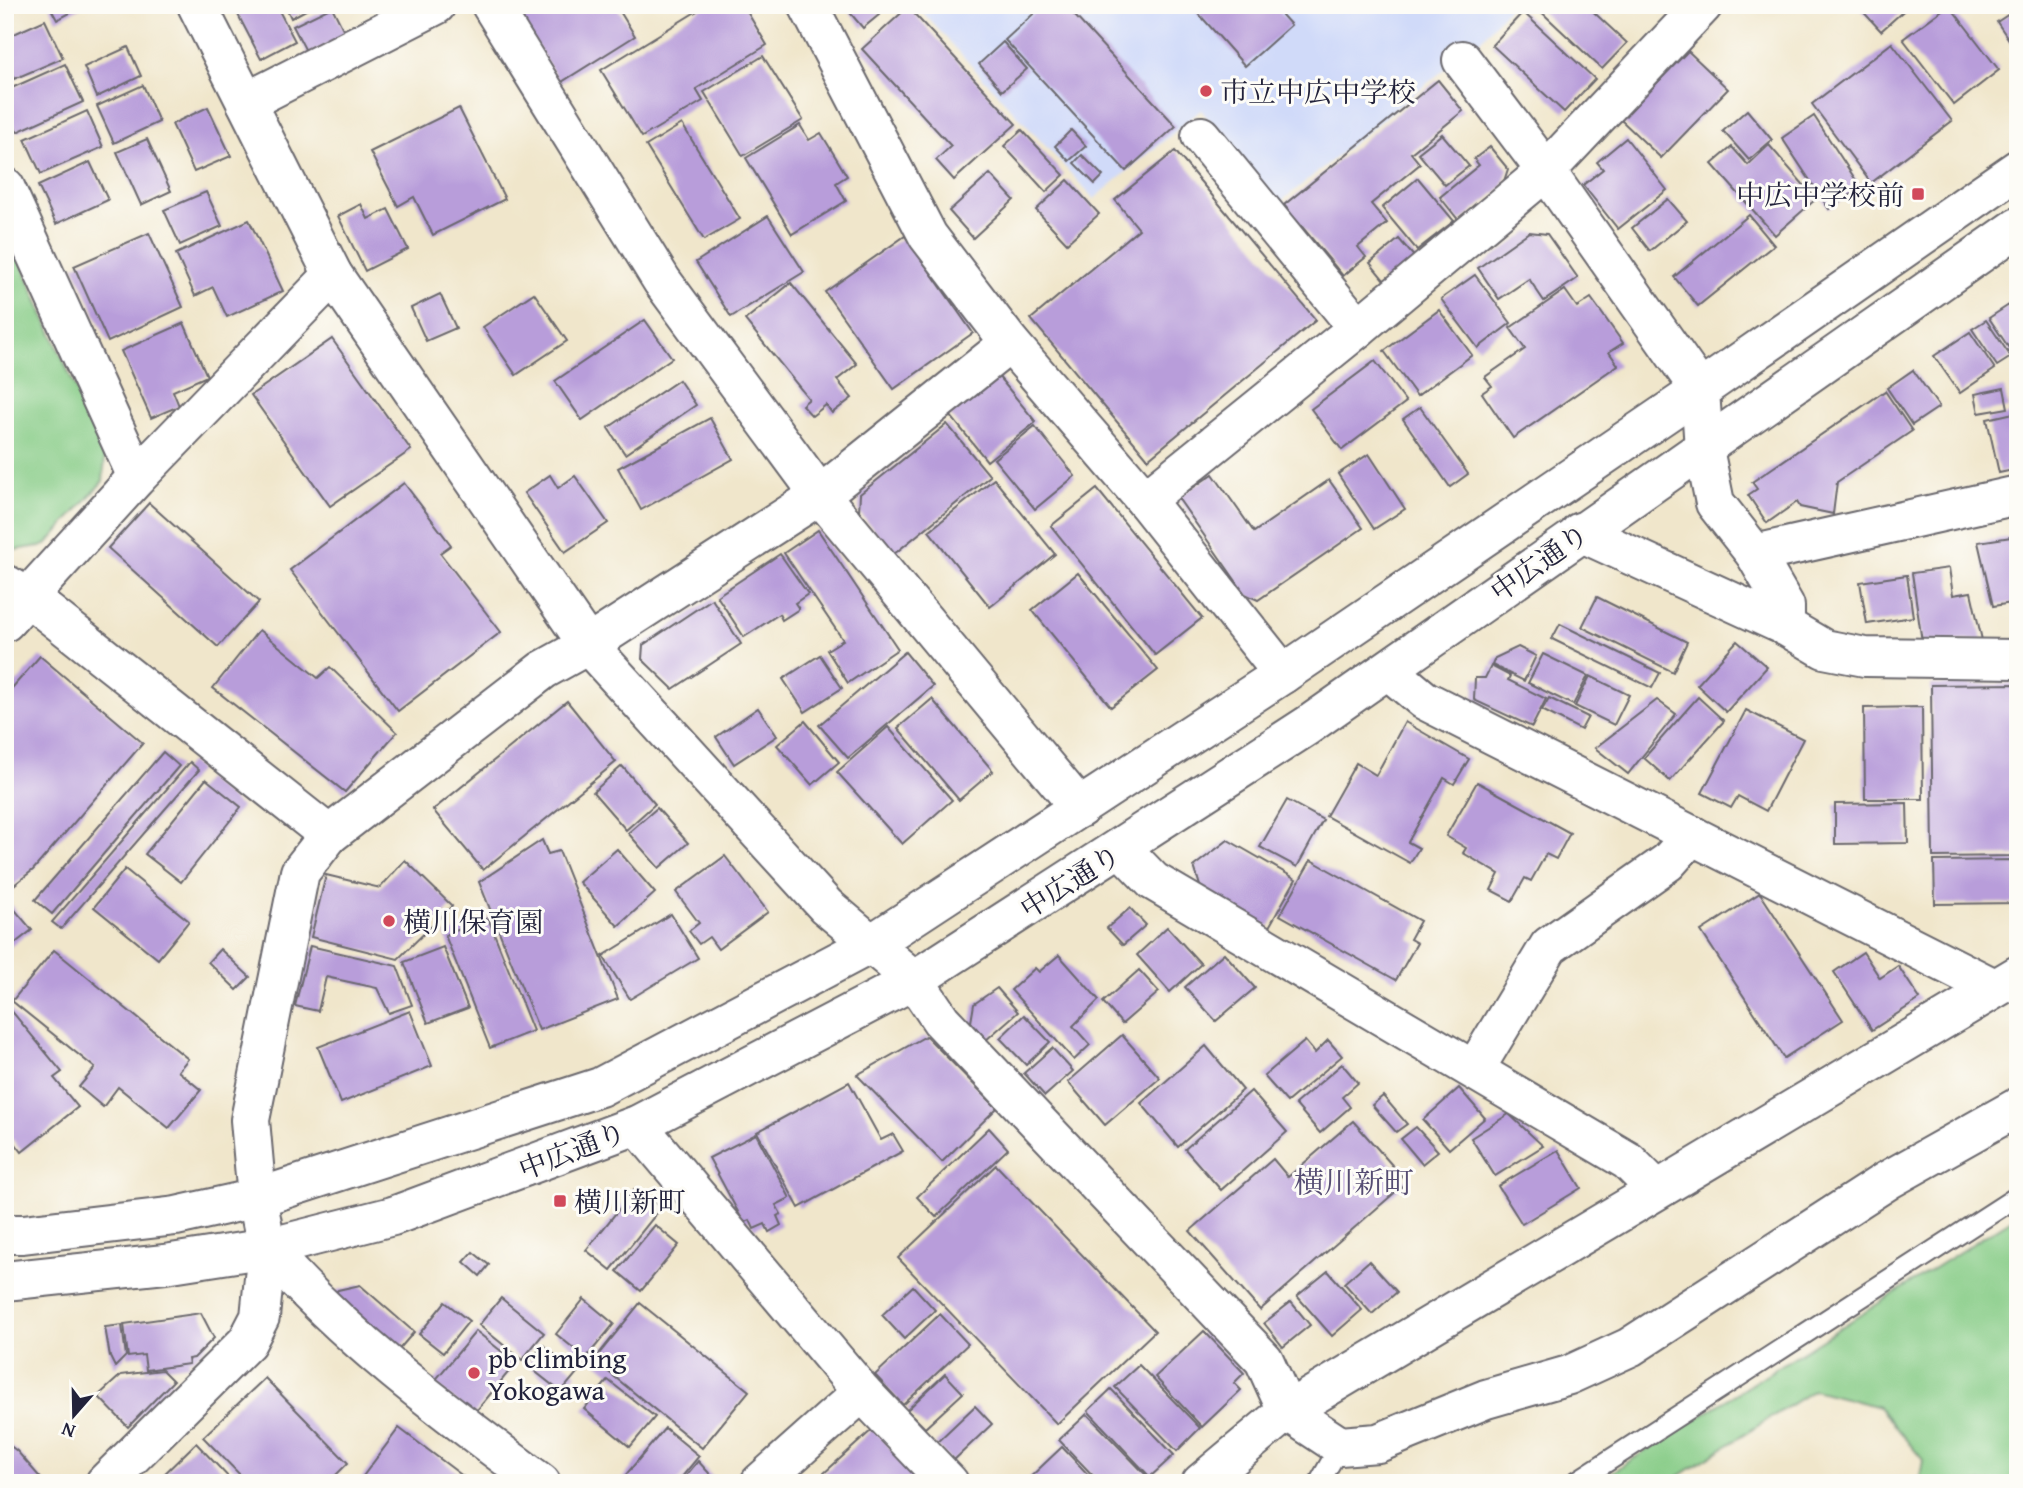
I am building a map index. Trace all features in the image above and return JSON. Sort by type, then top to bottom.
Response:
[{"type":"street","points":[[197,5],[333,275],[588,645],[825,906],[914,980],[941,1020],[1264,1360],[1287,1411],[1340,1446],[1378,1443],[1486,1399],[1569,1375],[1630,1347],[1888,1180],[2018,1107]]},
{"type":"street","points":[[246,102],[436,5]]},
{"type":"street","points":[[491,5],[662,281],[820,495],[1080,808]]},
{"type":"street","points":[[808,5],[928,236],[1010,343],[1145,500],[1283,674]]},
{"type":"street","points":[[1145,500],[1358,328],[1546,171],[1703,5]]},
{"type":"street","points":[[1462,60],[1546,171],[1700,390],[1704,449],[1714,503],[1755,554],[1786,606],[1785,626]]},
{"type":"street","points":[[1201,136],[1358,328]]},
{"type":"street","points":[[5,1234],[176,1216],[257,1198],[600,1087],[871,944],[1283,674],[2018,169]]},
{"type":"street","points":[[5,187],[137,477]]},
{"type":"street","name":"中広通り","points":[[5,1281],[165,1264],[267,1248],[393,1216],[637,1125],[914,980],[1122,849],[1388,670],[1580,532],[1704,449],[2018,228]]},
{"type":"street","points":[[329,835],[13,601],[333,275]]},
{"type":"street","points":[[105,1483],[247,1342],[260,1317],[267,1248],[257,1198],[250,1120],[300,872],[329,835],[544,670],[588,645],[820,495],[1010,343]]},
{"type":"street","points":[[1755,554],[2018,495]]},
{"type":"street","points":[[1580,532],[1785,626],[1824,649],[1864,657],[2018,659]]},
{"type":"street","points":[[1388,670],[1424,700],[1692,835],[2006,981]]},
{"type":"street","points":[[1475,1069],[1549,946],[1668,862],[1692,835]]},
{"type":"street","points":[[1122,849],[1153,881],[1628,1161],[1656,1189]]},
{"type":"street","points":[[1201,1483],[1287,1411],[2006,981]]},
{"type":"street","points":[[637,1125],[862,1392],[949,1483]]},
{"type":"street","points":[[267,1248],[303,1289],[404,1378],[541,1483]]},
{"type":"street","points":[[760,1483],[862,1392]]},
{"type":"lane","points":[[1574,1483],[2018,1196]]},
{"type":"lane","points":[[1319,1483],[1340,1446]]},
{"type":"shaded area","name":"市立中広中学校","points":[[916,5],[1511,5],[1481,40],[1278,204],[1201,110],[1094,199]]},
{"type":"green space","points":[[5,226],[105,456],[103,481],[46,545],[9,551],[5,549]]},
{"type":"green space","points":[[2018,1215],[2018,1483],[1919,1483],[1923,1460],[1879,1407],[1814,1390],[1668,1483],[1595,1483]]},
{"type":"building","points":[[49,5],[85,5],[57,20]]},
{"type":"building","points":[[233,5],[276,5],[295,41],[261,59]]},
{"type":"building","points":[[285,5],[315,5],[291,18]]},
{"type":"building","points":[[544,5],[616,5],[635,36],[560,83],[521,20]]},
{"type":"building","points":[[707,5],[743,5],[767,45],[696,89],[703,101],[642,137],[601,70]]},
{"type":"building","points":[[849,5],[891,5],[863,28],[846,8]]},
{"type":"building","points":[[1043,5],[1065,5],[1176,126],[1126,171],[1005,40]]},
{"type":"building","points":[[1191,5],[1273,5],[1291,25],[1245,66]]},
{"type":"building","points":[[1534,5],[1586,5],[1627,43],[1602,69]]},
{"type":"building","points":[[1857,5],[1910,5],[1881,31]]},
{"type":"building","points":[[1949,5],[1999,70],[1954,105],[1903,39]]},
{"type":"building","points":[[332,7],[346,35],[308,55],[293,26]]},
{"type":"building","points":[[908,7],[1016,124],[954,180],[936,160],[951,146],[862,49]]},
{"type":"building","points":[[2018,8],[2018,53],[1997,22]]},
{"type":"building","points":[[1523,12],[1595,79],[1564,112],[1492,45]]},
{"type":"building","points":[[45,20],[63,58],[14,79],[5,61],[5,38]]},
{"type":"building","points":[[1003,42],[1027,69],[1002,91],[979,64]]},
{"type":"building","points":[[1892,43],[1952,121],[1871,183],[1812,104]]},
{"type":"building","points":[[128,47],[141,76],[97,97],[84,67]]},
{"type":"building","points":[[1688,51],[1728,89],[1661,158],[1621,120]]},
{"type":"building","points":[[763,56],[803,120],[743,156],[704,92]]},
{"type":"building","points":[[65,64],[83,102],[17,132],[5,106],[5,91]]},
{"type":"building","points":[[1438,80],[1463,111],[1411,153],[1420,164],[1371,204],[1387,223],[1358,247],[1366,257],[1343,276],[1284,205]]},
{"type":"building","points":[[143,85],[159,122],[114,143],[97,106]]},
{"type":"building","points":[[208,107],[231,156],[194,172],[172,124]]},
{"type":"building","points":[[459,108],[505,199],[433,235],[414,197],[398,206],[370,152]]},
{"type":"building","points":[[1747,110],[1772,140],[1749,160],[1723,131]]},
{"type":"building","points":[[87,111],[103,147],[41,174],[25,139]]},
{"type":"building","points":[[1814,116],[1861,188],[1829,209],[1782,138]]},
{"type":"building","points":[[682,124],[740,219],[704,240],[646,146]]},
{"type":"building","points":[[800,125],[809,140],[821,133],[847,176],[836,183],[846,201],[792,234],[746,158]]},
{"type":"building","points":[[1022,130],[1064,175],[1046,192],[1004,146]]},
{"type":"building","points":[[1071,130],[1086,146],[1069,161],[1055,146]]},
{"type":"building","points":[[1442,134],[1469,166],[1445,185],[1418,153]]},
{"type":"building","points":[[1626,138],[1667,190],[1618,229],[1583,185],[1603,169],[1597,162]]},
{"type":"building","points":[[147,139],[171,191],[141,205],[117,152]]},
{"type":"building","points":[[1769,145],[1816,199],[1775,235],[1712,164],[1732,147],[1748,165]]},
{"type":"building","points":[[1490,147],[1508,169],[1502,187],[1460,222],[1440,197],[1479,165],[1474,159]]},
{"type":"building","points":[[1175,151],[1316,320],[1148,459],[1031,319],[1139,229],[1115,200]]},
{"type":"building","points":[[1082,155],[1103,176],[1095,184],[1074,163]]},
{"type":"building","points":[[90,162],[108,200],[56,224],[38,186]]},
{"type":"building","points":[[990,174],[1014,200],[973,238],[949,211]]},
{"type":"building","points":[[1418,178],[1454,221],[1417,250],[1382,208]]},
{"type":"building","points":[[1068,180],[1099,214],[1067,243],[1036,210]]},
{"type":"building","points":[[206,192],[222,226],[180,245],[164,210]]},
{"type":"building","points":[[1668,199],[1687,221],[1650,251],[1632,228]]},
{"type":"building","points":[[361,204],[368,219],[388,209],[408,249],[365,271],[338,216]]},
{"type":"building","points":[[1749,215],[1774,245],[1698,306],[1674,277]]},
{"type":"building","points":[[768,216],[804,272],[731,317],[696,262]]},
{"type":"building","points":[[249,220],[283,291],[227,317],[213,287],[195,296],[176,254]]},
{"type":"building","points":[[1529,232],[1547,234],[1578,278],[1544,301],[1529,279],[1499,299],[1478,268]]},
{"type":"building","points":[[149,233],[183,307],[108,342],[74,266]]},
{"type":"building","points":[[905,236],[973,333],[894,389],[825,292]]},
{"type":"building","points":[[1399,239],[1417,260],[1388,285],[1370,263]]},
{"type":"building","points":[[1475,275],[1511,323],[1478,348],[1441,299]]},
{"type":"building","points":[[791,283],[857,364],[837,380],[852,398],[832,413],[826,405],[812,416],[802,405],[809,399],[745,320]]},
{"type":"building","points":[[1565,290],[1577,307],[1591,298],[1623,343],[1609,352],[1618,365],[1513,438],[1482,393],[1492,386],[1485,377],[1525,349],[1510,328]]},
{"type":"building","points":[[534,293],[567,341],[516,375],[483,327]]},
{"type":"building","points":[[440,294],[456,328],[426,341],[411,308]]},
{"type":"building","points":[[2018,299],[2018,355],[2015,357],[1989,318]]},
{"type":"building","points":[[1439,310],[1472,355],[1417,396],[1384,351]]},
{"type":"building","points":[[645,320],[672,358],[582,420],[555,381]]},
{"type":"building","points":[[1986,320],[2011,357],[1997,366],[1972,329]]},
{"type":"building","points":[[184,323],[207,376],[173,391],[179,406],[151,418],[121,351]]},
{"type":"building","points":[[1970,332],[1995,369],[1960,393],[1934,356]]},
{"type":"building","points":[[332,339],[411,450],[330,506],[251,395]]},
{"type":"building","points":[[1375,361],[1406,402],[1342,450],[1311,409]]},
{"type":"building","points":[[1913,370],[1939,407],[1912,425],[1887,388]]},
{"type":"building","points":[[998,376],[1036,422],[987,461],[950,415]]},
{"type":"building","points":[[679,380],[696,405],[625,454],[608,428]]},
{"type":"building","points":[[2004,388],[2008,408],[1979,413],[1975,394]]},
{"type":"building","points":[[1885,391],[1912,431],[1837,482],[1833,514],[1800,507],[1797,502],[1767,523],[1748,495],[1757,489],[1752,482]]},
{"type":"building","points":[[1420,407],[1468,474],[1450,487],[1403,419]]},
{"type":"building","points":[[2018,412],[2018,469],[1999,473],[1987,419]]},
{"type":"building","points":[[710,418],[733,459],[641,510],[618,468]]},
{"type":"building","points":[[947,424],[990,476],[894,554],[859,512],[860,494]]},
{"type":"building","points":[[1035,426],[1075,476],[1035,509],[994,459]]},
{"type":"building","points":[[1369,454],[1405,509],[1374,529],[1338,474]]},
{"type":"building","points":[[1213,474],[1254,532],[1329,480],[1363,528],[1258,600],[1245,594],[1178,498]]},
{"type":"building","points":[[550,475],[558,488],[575,476],[608,523],[565,552],[524,493]]},
{"type":"building","points":[[994,479],[1055,554],[990,607],[929,531]]},
{"type":"building","points":[[404,483],[451,545],[440,553],[501,632],[398,711],[290,570]]},
{"type":"building","points":[[1097,489],[1202,618],[1155,655],[1051,526]]},
{"type":"building","points":[[149,503],[259,602],[218,647],[108,548]]},
{"type":"building","points":[[818,530],[898,649],[848,683],[827,650],[843,640],[784,553]]},
{"type":"building","points":[[2018,536],[2018,602],[1993,606],[1978,542]]},
{"type":"building","points":[[780,554],[808,594],[795,603],[799,609],[782,620],[779,614],[744,637],[717,596]]},
{"type":"building","points":[[1949,568],[1953,595],[1971,592],[1982,640],[1922,642],[1912,573]]},
{"type":"building","points":[[1078,573],[1158,670],[1111,707],[1032,610]]},
{"type":"building","points":[[1907,575],[1913,617],[1867,624],[1860,582]]},
{"type":"building","points":[[1597,597],[1687,642],[1673,672],[1582,627]]},
{"type":"building","points":[[712,599],[741,644],[673,689],[642,659],[643,645]]},
{"type":"building","points":[[1560,624],[1660,673],[1652,688],[1552,639]]},
{"type":"building","points":[[259,630],[318,678],[330,667],[397,732],[345,792],[213,688]]},
{"type":"building","points":[[1737,641],[1767,667],[1726,712],[1697,685]]},
{"type":"building","points":[[1518,647],[1536,656],[1524,681],[1492,665],[1495,658]]},
{"type":"building","points":[[905,652],[933,686],[848,758],[819,725]]},
{"type":"building","points":[[1543,654],[1588,676],[1573,705],[1528,683]]},
{"type":"building","points":[[820,655],[842,688],[805,712],[783,679]]},
{"type":"building","points":[[40,656],[143,743],[33,870],[5,892],[5,696]]},
{"type":"building","points":[[1491,666],[1510,676],[1508,680],[1546,699],[1532,727],[1474,700],[1475,678],[1485,678]]},
{"type":"building","points":[[1590,676],[1629,695],[1614,725],[1575,706]]},
{"type":"building","points":[[2018,684],[2018,856],[1933,857],[1931,685]]},
{"type":"building","points":[[1698,697],[1724,721],[1670,781],[1644,758]]},
{"type":"building","points":[[1549,698],[1588,717],[1581,730],[1542,710]]},
{"type":"building","points":[[932,699],[993,771],[959,800],[898,728]]},
{"type":"building","points":[[1657,700],[1676,714],[1628,774],[1595,748]]},
{"type":"building","points":[[567,701],[616,762],[483,870],[433,810]]},
{"type":"building","points":[[1922,707],[1923,799],[1865,799],[1864,708]]},
{"type":"building","points":[[758,708],[777,736],[734,764],[716,737]]},
{"type":"building","points":[[1746,710],[1803,739],[1766,811],[1738,796],[1731,808],[1702,793]]},
{"type":"building","points":[[805,721],[839,762],[812,785],[777,745]]},
{"type":"building","points":[[1405,722],[1469,759],[1454,784],[1444,778],[1408,842],[1419,848],[1410,863],[1326,816],[1356,763],[1376,775]]},
{"type":"building","points":[[888,727],[952,800],[902,844],[837,772]]},
{"type":"building","points":[[163,752],[179,766],[52,914],[35,900]]},
{"type":"building","points":[[190,762],[199,770],[61,929],[52,922]]},
{"type":"building","points":[[622,766],[655,804],[626,830],[593,792]]},
{"type":"building","points":[[206,779],[241,807],[181,882],[145,854]]},
{"type":"building","points":[[1477,782],[1570,833],[1556,859],[1546,854],[1531,881],[1525,878],[1512,901],[1491,890],[1499,874],[1463,853],[1466,848],[1446,836]]},
{"type":"building","points":[[1287,800],[1323,820],[1297,867],[1260,847]]},
{"type":"building","points":[[1907,803],[1908,843],[1835,844],[1835,804]]},
{"type":"building","points":[[657,808],[688,843],[659,868],[628,833]]},
{"type":"building","points":[[542,840],[548,854],[559,851],[618,999],[539,1030],[479,882]]},
{"type":"building","points":[[1228,840],[1296,879],[1269,927],[1201,889],[1194,866]]},
{"type":"building","points":[[617,849],[655,893],[618,926],[579,882]]},
{"type":"building","points":[[725,856],[768,912],[718,949],[709,937],[699,944],[689,931],[699,923],[676,892]]},
{"type":"building","points":[[405,860],[452,906],[398,959],[311,937],[326,875],[380,888]]},
{"type":"building","points":[[1311,860],[1420,921],[1410,939],[1417,943],[1396,980],[1280,915]]},
{"type":"building","points":[[2018,860],[2018,903],[1935,904],[1934,861]]},
{"type":"building","points":[[125,869],[189,921],[158,959],[94,907]]},
{"type":"building","points":[[1760,893],[1843,1020],[1784,1058],[1701,931]]},
{"type":"building","points":[[5,898],[32,930],[5,951]]},
{"type":"building","points":[[1130,908],[1146,925],[1123,945],[1107,928]]},
{"type":"building","points":[[671,914],[698,958],[630,999],[603,956]]},
{"type":"building","points":[[488,918],[533,1031],[490,1048],[445,935]]},
{"type":"building","points":[[1167,927],[1201,964],[1170,992],[1137,955]]},
{"type":"building","points":[[310,946],[397,966],[412,1005],[389,1013],[377,988],[326,977],[318,1011],[295,1006]]},
{"type":"building","points":[[443,947],[468,1008],[428,1023],[404,962]]},
{"type":"building","points":[[220,949],[250,977],[237,990],[208,962]]},
{"type":"building","points":[[54,950],[188,1059],[178,1071],[201,1090],[169,1128],[118,1087],[103,1107],[79,1087],[95,1068],[12,1001]]},
{"type":"building","points":[[1863,952],[1880,978],[1898,966],[1920,999],[1872,1030],[1834,972]]},
{"type":"building","points":[[1224,953],[1255,988],[1216,1021],[1185,987]]},
{"type":"building","points":[[1059,955],[1099,1000],[1073,1026],[1090,1045],[1074,1060],[1011,990],[1035,968],[1039,972]]},
{"type":"building","points":[[1139,970],[1159,992],[1122,1024],[1103,1002]]},
{"type":"building","points":[[997,988],[1018,1012],[986,1040],[971,1022],[974,1004]]},
{"type":"building","points":[[5,1003],[62,1072],[54,1078],[78,1107],[22,1152],[12,1139],[5,1144]]},
{"type":"building","points":[[410,1011],[432,1066],[341,1103],[318,1047]]},
{"type":"building","points":[[1024,1015],[1050,1042],[1026,1065],[1000,1038]]},
{"type":"building","points":[[1122,1035],[1160,1078],[1105,1125],[1068,1082]]},
{"type":"building","points":[[926,1036],[997,1108],[942,1162],[857,1075]]},
{"type":"building","points":[[1328,1040],[1342,1056],[1287,1102],[1264,1076],[1305,1041],[1315,1053]]},
{"type":"building","points":[[1206,1046],[1243,1090],[1178,1147],[1141,1103]]},
{"type":"building","points":[[1052,1048],[1073,1071],[1045,1096],[1024,1073]]},
{"type":"building","points":[[1342,1064],[1358,1083],[1342,1097],[1350,1107],[1320,1133],[1295,1104]]},
{"type":"building","points":[[849,1082],[881,1140],[893,1134],[903,1151],[799,1208],[757,1132]]},
{"type":"building","points":[[1459,1088],[1485,1118],[1449,1149],[1423,1120]]},
{"type":"building","points":[[1251,1091],[1287,1132],[1221,1190],[1185,1149]]},
{"type":"building","points":[[1383,1096],[1407,1124],[1396,1132],[1372,1105]]},
{"type":"building","points":[[1509,1114],[1543,1146],[1495,1176],[1471,1138]]},
{"type":"building","points":[[1353,1121],[1407,1182],[1260,1310],[1190,1231],[1273,1159],[1288,1177]]},
{"type":"building","points":[[1416,1127],[1438,1151],[1422,1164],[1401,1139]]},
{"type":"building","points":[[989,1128],[1008,1149],[936,1217],[917,1197]]},
{"type":"building","points":[[756,1134],[790,1198],[776,1205],[781,1214],[777,1216],[781,1225],[769,1232],[765,1224],[754,1229],[750,1220],[744,1223],[709,1158]]},
{"type":"building","points":[[1558,1150],[1581,1188],[1522,1224],[1498,1186]]},
{"type":"building","points":[[996,1165],[1155,1331],[1057,1424],[898,1258]]},
{"type":"building","points":[[636,1188],[661,1208],[611,1270],[586,1250]]},
{"type":"building","points":[[655,1225],[679,1245],[641,1291],[617,1271]]},
{"type":"building","points":[[473,1252],[489,1265],[480,1276],[464,1262]]},
{"type":"building","points":[[1369,1261],[1397,1292],[1372,1314],[1344,1283]]},
{"type":"building","points":[[1328,1271],[1362,1310],[1332,1336],[1297,1296]]},
{"type":"building","points":[[360,1285],[414,1332],[395,1354],[331,1298],[338,1290]]},
{"type":"building","points":[[913,1286],[935,1310],[904,1339],[882,1315]]},
{"type":"building","points":[[501,1298],[544,1333],[522,1360],[479,1325]]},
{"type":"building","points":[[584,1299],[614,1324],[586,1358],[556,1334]]},
{"type":"building","points":[[445,1302],[469,1321],[443,1353],[419,1334]]},
{"type":"building","points":[[1291,1302],[1310,1325],[1283,1347],[1264,1323]]},
{"type":"building","points":[[640,1303],[749,1391],[702,1448],[594,1360]]},
{"type":"building","points":[[201,1313],[214,1338],[194,1358],[188,1359],[189,1364],[146,1370],[144,1355],[128,1357],[124,1324]]},
{"type":"building","points":[[940,1314],[968,1344],[903,1405],[875,1375]]},
{"type":"building","points":[[122,1325],[126,1356],[115,1367],[110,1357],[105,1327]]},
{"type":"building","name":"pb climbing Yokogawa","points":[[476,1331],[516,1363],[473,1415],[433,1383]]},
{"type":"building","points":[[1204,1331],[1244,1373],[1234,1383],[1241,1390],[1202,1427],[1155,1377]]},
{"type":"building","points":[[543,1345],[577,1373],[561,1392],[527,1365]]},
{"type":"building","points":[[1139,1365],[1200,1428],[1177,1451],[1115,1387]]},
{"type":"building","points":[[162,1370],[173,1381],[128,1427],[98,1396],[121,1375]]},
{"type":"building","points":[[945,1374],[963,1393],[925,1428],[907,1410]]},
{"type":"building","points":[[265,1378],[348,1463],[328,1483],[248,1483],[203,1437]]},
{"type":"building","points":[[608,1380],[655,1417],[630,1447],[584,1409]]},
{"type":"building","points":[[1111,1389],[1174,1455],[1150,1477],[1088,1411]]},
{"type":"building","points":[[975,1406],[992,1424],[952,1462],[935,1444]]},
{"type":"building","points":[[1087,1414],[1147,1476],[1141,1483],[1100,1483],[1059,1440]]},
{"type":"building","points":[[399,1428],[472,1483],[358,1483]]},
{"type":"building","points":[[665,1428],[699,1456],[677,1483],[619,1483]]},
{"type":"building","points":[[873,1429],[921,1483],[813,1483]]},
{"type":"building","points":[[5,1442],[17,1451],[45,1483],[5,1483]]},
{"type":"building","points":[[196,1443],[234,1483],[155,1483]]},
{"type":"building","points":[[1062,1447],[1096,1483],[1024,1483]]},
{"type":"building","points":[[698,1461],[718,1483],[680,1483]]},
{"type":"place","name":"市立中広中学校","points":[[1206,91]]},
{"type":"place","name":"中広中学校前","points":[[1918,194]]},
{"type":"place","name":"横川保育園","points":[[389,921]]},
{"type":"place","name":"横川新町","points":[[560,1201]]},
{"type":"place","name":"pb climbing Yokogawa","points":[[474,1373]]},
{"type":"district","name":"横川新町","points":[[1354,1182]]}]
